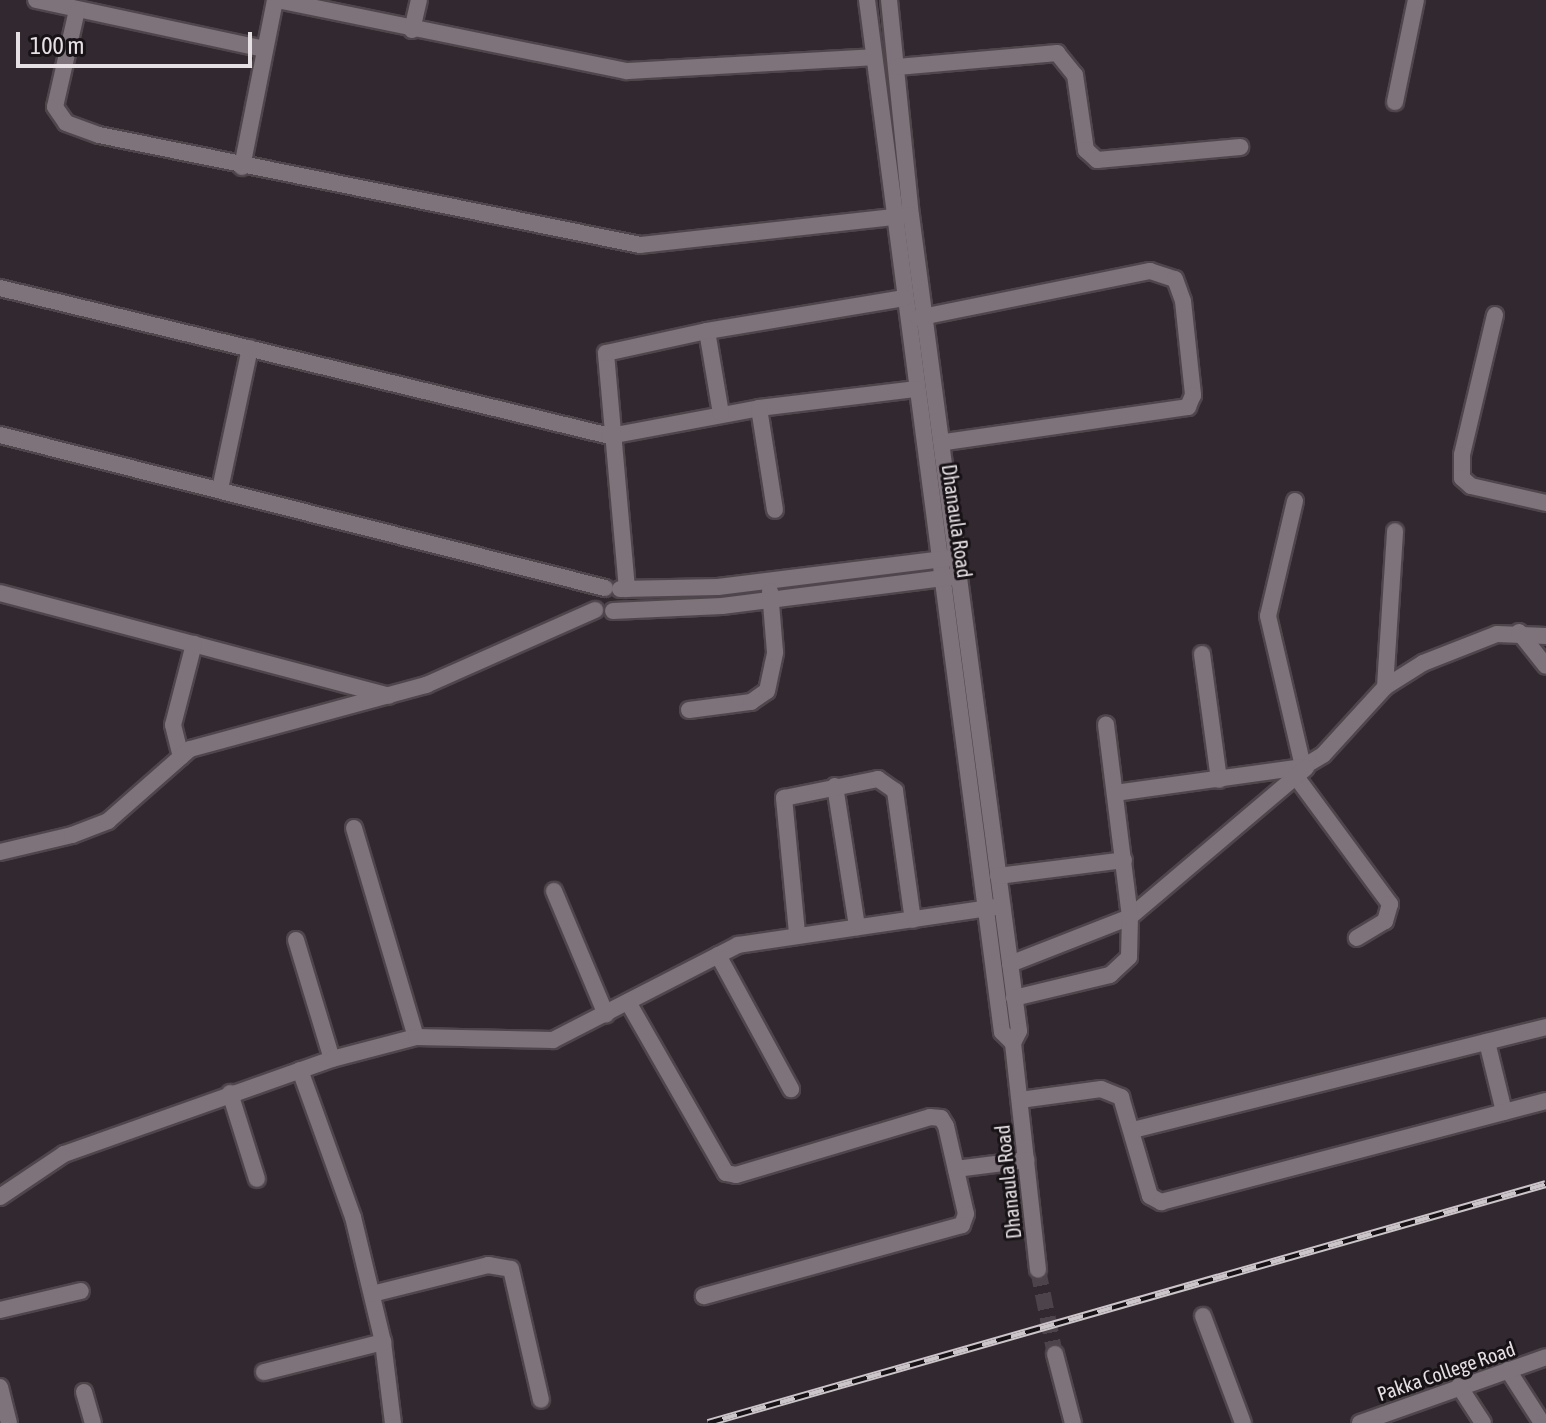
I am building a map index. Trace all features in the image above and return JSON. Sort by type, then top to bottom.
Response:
[{"type":"street","points":[[36,0],[264,49]]},
{"type":"street","points":[[242,167],[276,0],[412,30],[627,71],[874,57]]},
{"type":"street","points":[[412,30],[419,0]]},
{"type":"street","name":"Dhanaula Road","points":[[867,0],[907,320],[994,908],[1002,1032],[1013,1043]]},
{"type":"street","name":"Dhanaula Road","points":[[889,0],[911,215],[945,442],[998,876],[994,908],[1010,964],[1019,1031],[1013,1043],[1038,1270]]},
{"type":"street","points":[[1395,102],[1416,0]]},
{"type":"street","points":[[77,10],[55,95],[61,119],[99,135],[242,167],[640,245],[911,215]]},
{"type":"street","points":[[897,67],[1057,53],[1075,75],[1086,150],[1097,160],[1240,147]]},
{"type":"street","points":[[907,320],[1150,271],[1175,279],[1183,301],[1193,395],[1188,407],[945,442]]},
{"type":"street","points":[[0,288],[610,436],[759,408],[917,389]]},
{"type":"street","points":[[613,611],[617,597],[614,589],[605,354],[707,331],[904,298]]},
{"type":"street","points":[[1495,315],[1462,455],[1462,478],[1471,486],[1546,503]]},
{"type":"street","points":[[707,331],[721,414]]},
{"type":"street","points":[[220,489],[250,348]]},
{"type":"street","points":[[759,408],[775,510]]},
{"type":"street","points":[[0,435],[614,589]]},
{"type":"street","points":[[1295,501],[1268,616],[1302,771],[1390,904],[1385,921],[1357,938]]},
{"type":"street","points":[[1385,687],[1395,531]]},
{"type":"street","points":[[595,610],[593,596],[614,589],[769,581],[960,556]]},
{"type":"street","points":[[595,610],[604,615],[613,611],[770,601],[962,576]]},
{"type":"street","points":[[689,710],[751,702],[767,691],[775,652],[769,581]]},
{"type":"street","points":[[0,593],[389,696]]},
{"type":"street","points":[[0,852],[108,821],[197,746],[389,696],[469,669],[595,610]]},
{"type":"street","points":[[1519,632],[1546,666]]},
{"type":"street","points":[[1010,964],[1130,917],[1302,771],[1385,687],[1466,642],[1519,632],[1546,636]]},
{"type":"street","points":[[181,757],[173,725],[194,644]]},
{"type":"street","points":[[1202,654],[1219,780]]},
{"type":"street","points":[[1014,998],[1122,968],[1129,957],[1130,917],[1106,724]]},
{"type":"street","points":[[1115,793],[1302,771]]},
{"type":"street","points":[[797,933],[784,798],[878,779],[892,785],[913,920]]},
{"type":"street","points":[[835,786],[857,927]]},
{"type":"street","points":[[354,828],[416,1037]]},
{"type":"street","points":[[998,876],[1124,860]]},
{"type":"street","points":[[554,891],[606,1015]]},
{"type":"street","points":[[1,1194],[64,1154],[332,1059],[416,1037],[553,1040],[738,945],[797,933],[994,908]]},
{"type":"street","points":[[296,940],[332,1059]]},
{"type":"street","points":[[718,955],[791,1089]]},
{"type":"street","points":[[628,1002],[726,1173],[736,1175],[935,1117],[946,1126],[966,1214],[962,1225],[704,1296]]},
{"type":"street","points":[[1133,1130],[1546,1027]]},
{"type":"street","points":[[1487,1042],[1504,1112]]},
{"type":"street","points":[[300,1070],[353,1217],[383,1342],[393,1423]]},
{"type":"street","points":[[1020,1100],[1112,1091],[1126,1105],[1150,1196],[1161,1202],[1546,1101]]},
{"type":"street","points":[[230,1093],[257,1179]]},
{"type":"street","points":[[956,1169],[1026,1160]]},
{"type":"street","points":[[372,1294],[488,1265],[511,1269],[541,1400]]},
{"type":"street","points":[[0,1310],[81,1291]]},
{"type":"street","points":[[1203,1316],[1243,1423]]},
{"type":"street","points":[[264,1372],[383,1342]]},
{"type":"street","points":[[1055,1354],[1073,1423]]},
{"type":"street","name":"Pakka College Road","points":[[1360,1423],[1384,1419],[1459,1386],[1546,1357]]},
{"type":"street","points":[[1508,1370],[1542,1423]]},
{"type":"street","points":[[1459,1386],[1483,1423]]},
{"type":"street","points":[[0,1387],[9,1423]]},
{"type":"street","points":[[84,1392],[93,1423]]},
{"type":"tunnel","points":[[1038,1270],[1055,1354]]},
{"type":"railway","points":[[708,1423],[1546,1184]]}]
